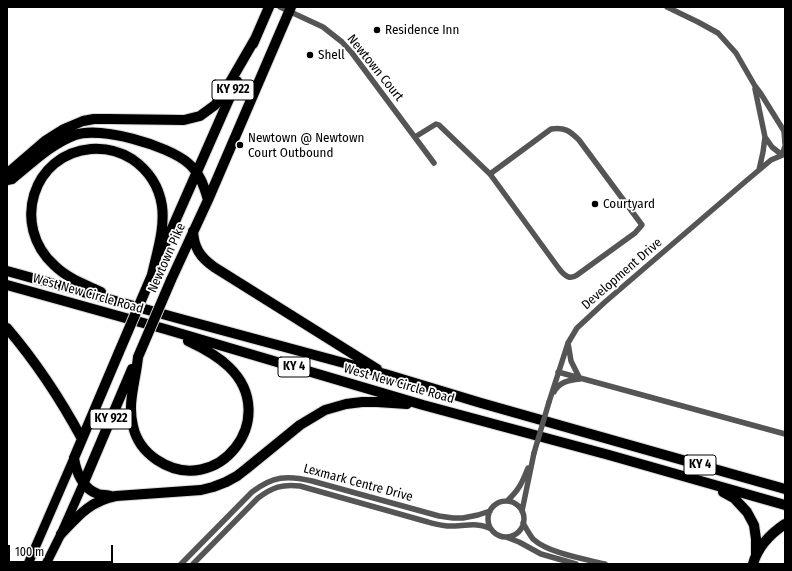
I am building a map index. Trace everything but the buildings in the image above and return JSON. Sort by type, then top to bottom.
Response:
[{"type":"highway","name":"Newtown Pike","points":[[74,458],[268,7]]},
{"type":"highway","name":"Newtown Pike","points":[[84,482],[171,280],[208,200],[287,8]]},
{"type":"highway","points":[[7,174],[45,141],[64,129],[83,121],[94,119],[184,120],[200,116],[215,105],[222,96],[255,39]]},
{"type":"highway","points":[[7,180],[12,179],[49,149],[62,141],[76,135],[91,133],[109,134],[162,148],[177,155],[197,172],[205,188],[208,200]]},
{"type":"highway","points":[[132,306],[72,279],[53,264],[39,247],[32,229],[31,208],[33,197],[41,179],[55,163],[74,152],[86,149],[107,149],[120,153],[138,163],[146,171],[154,181],[159,194],[163,220],[152,275]]},
{"type":"highway","points":[[193,231],[195,246],[204,260],[385,374]]},
{"type":"highway","name":"West New Circle Road","points":[[7,271],[385,374],[481,403],[785,489]]},
{"type":"highway","name":"West New Circle Road","points":[[7,285],[165,329],[423,405],[609,455],[785,505]]},
{"type":"highway","points":[[7,328],[18,341],[61,402],[82,439]]},
{"type":"highway","points":[[138,356],[131,402],[131,412],[133,427],[137,437],[151,456],[174,468],[188,471],[202,469],[217,464],[228,456],[244,435],[248,423],[249,410],[243,386],[237,375],[220,359],[165,329]]},
{"type":"highway","points":[[61,534],[81,513],[90,506],[106,498],[202,490],[226,482],[246,469],[300,425],[325,410],[346,404],[362,402],[423,405]]},
{"type":"highway","points":[[74,458],[79,477],[90,490],[97,494],[116,496]]},
{"type":"highway","points":[[706,482],[734,498],[747,512],[754,526],[756,539],[755,560]]},
{"type":"highway","points":[[755,560],[764,542],[785,524]]},
{"type":"highway","points":[[754,526],[768,531],[775,531]]},
{"type":"main road","name":"Newtown Pike","points":[[28,564],[74,458]]},
{"type":"main road","name":"Newtown Pike","points":[[48,563],[84,482]]},
{"type":"street","points":[[667,7],[718,33],[736,53],[784,132],[784,154],[772,147],[765,137]]},
{"type":"street","name":"Newtown Court","points":[[287,8],[323,27],[342,42],[352,53],[434,163]]},
{"type":"street","points":[[755,86],[765,137],[759,170]]},
{"type":"street","points":[[415,137],[436,124],[440,125],[490,174],[560,270],[572,278],[577,276],[642,225],[579,140],[564,129],[551,129],[490,174]]},
{"type":"street","name":"Development Drive","points":[[522,510],[534,453],[558,372],[568,343],[577,328],[605,302],[759,170],[771,160],[784,154]]},
{"type":"street","points":[[568,343],[571,361],[580,378]]},
{"type":"street","points":[[558,372],[785,434]]},
{"type":"street","points":[[549,402],[558,386],[568,380],[580,378]]},
{"type":"street","name":"Development Drive","points":[[507,501],[515,494],[522,483],[534,453]]},
{"type":"street","name":"Lexmark Centre Drive","points":[[181,564],[252,492],[261,485],[283,477],[298,477],[422,512],[453,518],[473,516],[490,511]]},
{"type":"street","name":"Lexmark Centre Drive","points":[[193,564],[258,498],[268,491],[284,486],[300,486],[446,526],[478,525],[491,528]]},
{"type":"street","points":[[576,564],[541,554],[519,542],[497,534],[491,528],[489,523],[488,517],[490,511],[497,504],[502,502],[507,501],[513,503],[522,510],[527,531],[541,544],[550,549],[605,564]]},
{"type":"street","points":[[505,537],[515,534],[524,523]]},
{"type":"place","name":"Residence Inn","points":[[377,30]]},
{"type":"place","name":"Shell","points":[[310,55]]},
{"type":"place","name":"Newtown @ Newtown Court Outbound","points":[[240,145]]},
{"type":"place","name":"Courtyard","points":[[595,204]]}]
